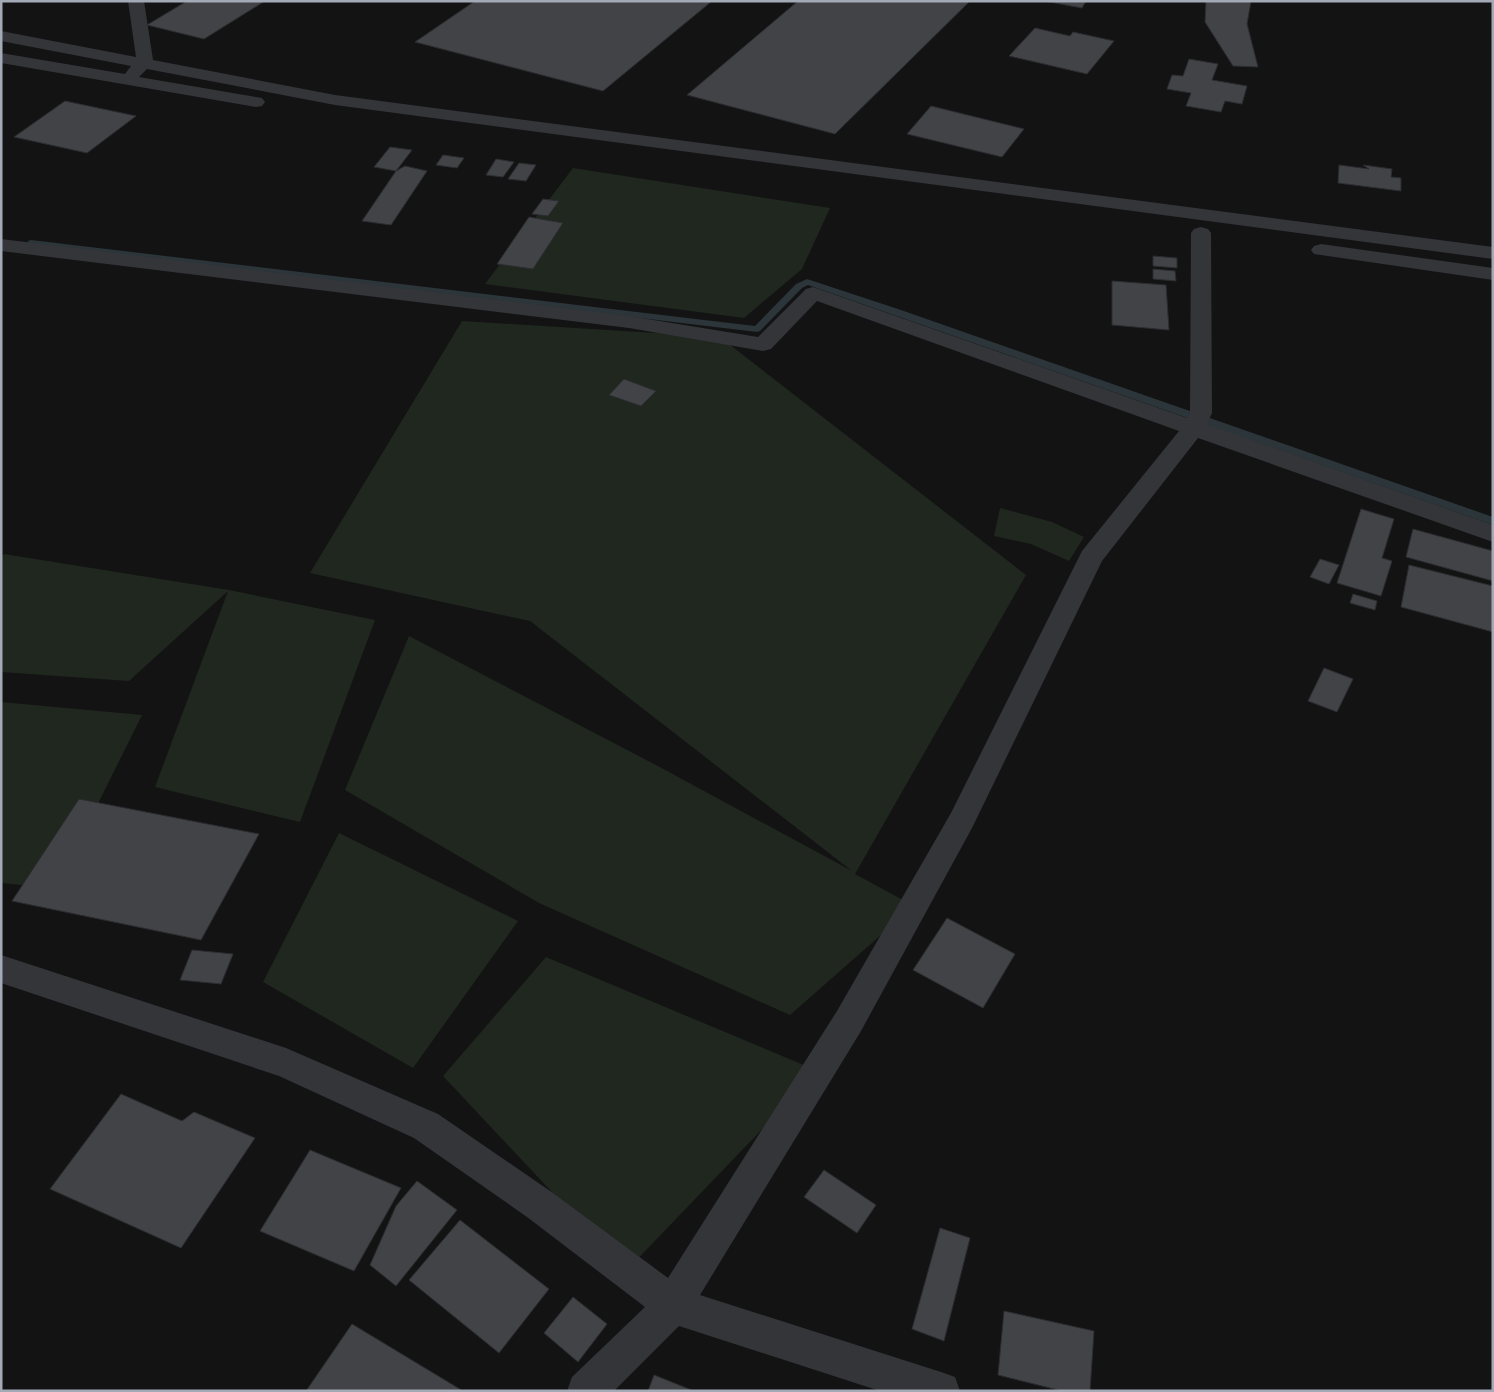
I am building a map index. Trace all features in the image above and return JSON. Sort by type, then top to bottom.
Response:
[{"type":"street","points":[[136,1],[145,62]]},
{"type":"street","points":[[1,36],[145,62],[335,100],[1493,253]]},
{"type":"street","points":[[1,58],[248,101],[1112,221]]},
{"type":"street","points":[[124,80],[145,62]]},
{"type":"street","points":[[586,1391],[673,1305],[849,1021],[952,837],[1091,557],[1197,420],[1201,233]]},
{"type":"street","points":[[1,245],[629,322],[763,344],[813,292],[1197,420],[1493,534]]},
{"type":"street","points":[[1308,248],[1493,274]]},
{"type":"street","points":[[1,969],[286,1063],[426,1126],[540,1205],[673,1305],[941,1391]]},
{"type":"shaded area","points":[[573,168],[830,208],[802,269],[744,318],[485,284]]},
{"type":"shaded area","points":[[462,321],[720,337],[1026,575],[855,874],[914,906],[790,1015],[539,903],[345,790],[409,636],[656,765],[852,871],[530,621],[310,573]]},
{"type":"shaded area","points":[[1000,508],[1052,522],[1084,537],[1069,561],[1031,544],[994,536]]},
{"type":"shaded area","points":[[4,554],[229,590],[375,620],[300,822],[155,787],[228,591],[129,681],[1,672],[1,557]]},
{"type":"shaded area","points":[[1,702],[142,715],[56,888],[1,883]]},
{"type":"shaded area","points":[[339,833],[518,921],[413,1068],[263,982]]},
{"type":"shaded area","points":[[546,957],[818,1071],[626,1271],[443,1076]]},
{"type":"building","points":[[187,1],[265,1],[204,39],[147,25]]},
{"type":"building","points":[[475,1],[712,1],[603,91],[415,42]]},
{"type":"building","points":[[798,1],[970,1],[835,134],[687,95]]},
{"type":"building","points":[[1044,1],[1086,1],[1082,8]]},
{"type":"building","points":[[1206,1],[1251,1],[1247,24],[1258,67],[1233,66],[1205,22]]},
{"type":"building","points":[[1035,28],[1070,36],[1073,32],[1114,41],[1087,74],[1009,56]]},
{"type":"building","points":[[1189,59],[1218,64],[1212,80],[1247,86],[1242,104],[1225,101],[1221,112],[1186,106],[1191,93],[1167,89],[1172,75],[1183,76]]},
{"type":"building","points":[[65,101],[136,116],[87,153],[14,137]]},
{"type":"building","points":[[931,106],[1024,129],[1002,157],[907,134]]},
{"type":"building","points":[[390,147],[412,150],[396,171],[374,167]]},
{"type":"building","points":[[443,155],[464,158],[457,168],[436,165]]},
{"type":"building","points":[[496,159],[514,162],[503,177],[486,175]]},
{"type":"building","points":[[519,163],[536,165],[526,181],[508,179]]},
{"type":"building","points":[[1339,165],[1369,169],[1363,165],[1392,169],[1391,177],[1401,178],[1401,191],[1338,183]]},
{"type":"building","points":[[405,166],[427,171],[391,225],[362,221],[396,171]]},
{"type":"building","points":[[543,199],[559,201],[548,216],[532,214]]},
{"type":"building","points":[[529,217],[563,223],[533,269],[497,264]]},
{"type":"building","points":[[1153,256],[1177,258],[1177,268],[1153,266]]},
{"type":"building","points":[[1153,269],[1175,271],[1176,281],[1153,279]]},
{"type":"building","points":[[1112,281],[1166,285],[1169,330],[1112,325]]},
{"type":"building","points":[[624,379],[656,391],[641,406],[609,395]]},
{"type":"building","points":[[1361,509],[1394,519],[1382,558],[1392,561],[1381,596],[1337,583]]},
{"type":"building","points":[[1413,529],[1493,551],[1493,581],[1406,557]]},
{"type":"building","points":[[1320,559],[1339,565],[1329,584],[1310,577]]},
{"type":"building","points":[[1409,565],[1493,586],[1493,632],[1401,607]]},
{"type":"building","points":[[1353,594],[1377,601],[1375,610],[1350,603]]},
{"type":"building","points":[[1324,668],[1353,679],[1337,712],[1308,701]]},
{"type":"building","points":[[79,799],[259,834],[201,940],[12,901]]},
{"type":"building","points":[[947,918],[1015,954],[983,1008],[913,970]]},
{"type":"building","points":[[192,950],[233,954],[221,984],[180,980]]},
{"type":"building","points":[[121,1094],[182,1121],[194,1112],[255,1138],[181,1248],[50,1189]]},
{"type":"building","points":[[310,1150],[401,1188],[354,1271],[260,1231]]},
{"type":"building","points":[[824,1170],[876,1205],[857,1233],[804,1197]]},
{"type":"building","points":[[417,1181],[457,1210],[396,1286],[370,1265],[396,1206]]},
{"type":"building","points":[[460,1220],[549,1289],[499,1353],[409,1280]]},
{"type":"building","points":[[940,1228],[970,1238],[944,1341],[912,1329]]},
{"type":"building","points":[[573,1297],[607,1324],[578,1362],[544,1333]]},
{"type":"building","points":[[1004,1311],[1094,1331],[1090,1391],[1062,1391],[998,1375]]},
{"type":"building","points":[[352,1324],[463,1391],[306,1391]]},
{"type":"building","points":[[654,1375],[694,1391],[648,1391]]},
{"type":"waterway","points":[[31,243],[757,329],[799,286],[807,282],[898,312],[1493,521]]}]
